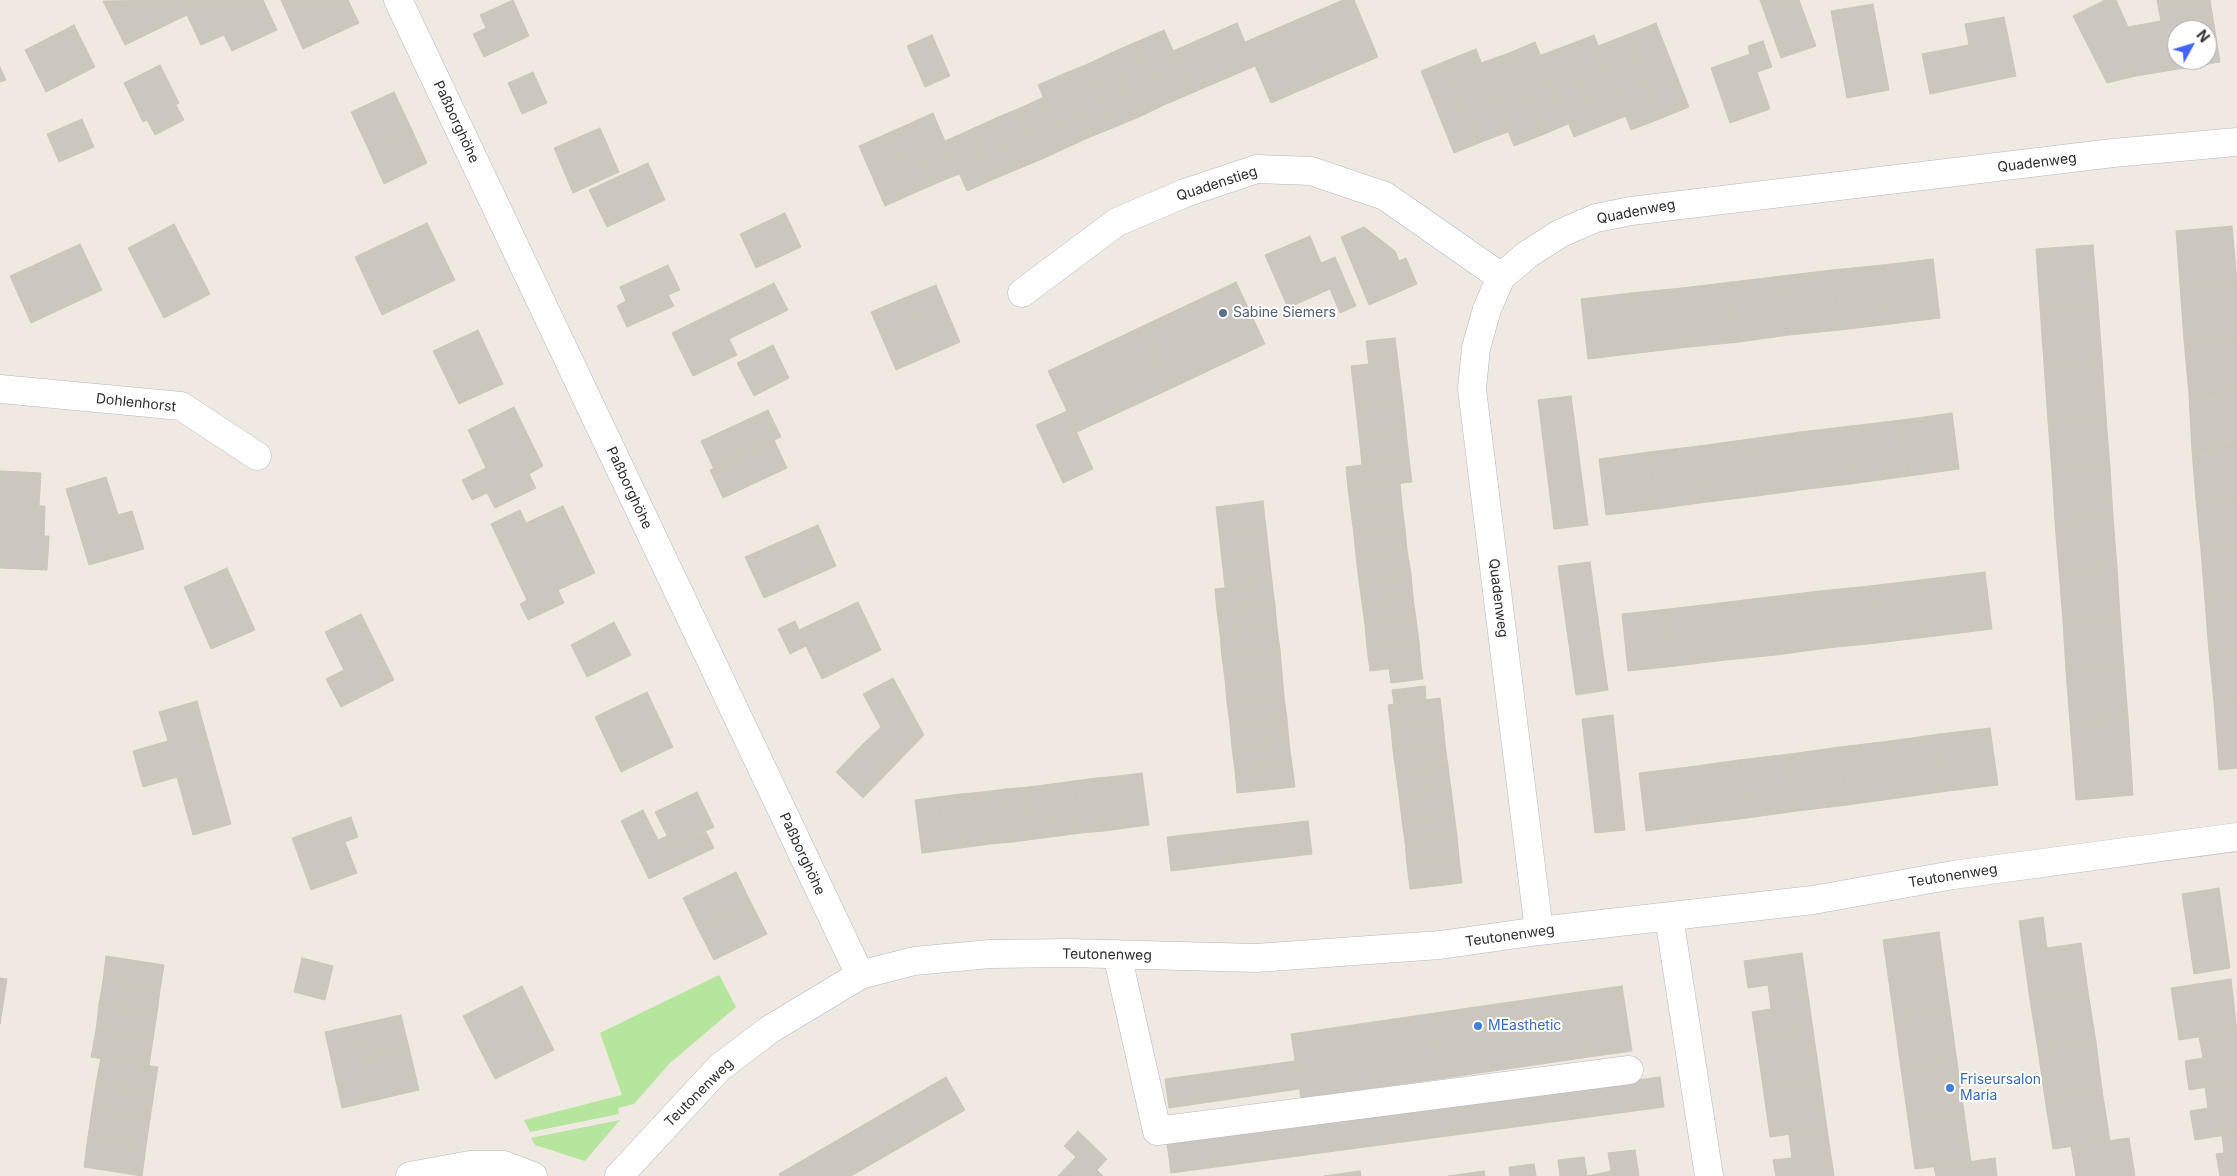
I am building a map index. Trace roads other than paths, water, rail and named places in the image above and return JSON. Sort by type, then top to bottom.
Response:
[{"type":"street","name":"Paßborghöhe","points":[[398,0],[860,975]]},
{"type":"street","name":"Quadenweg","points":[[1539,931],[1472,388],[1476,348],[1487,310],[1501,277],[1528,254],[1561,233],[1596,218],[1631,211],[1741,196],[2068,160],[2113,153],[2237,142]]},
{"type":"street","name":"Quadenstieg","points":[[1022,292],[1117,222],[1185,193],[1257,169],[1311,170],[1385,196],[1501,277]]},
{"type":"street","name":"Dohlenhorst","points":[[0,390],[181,406],[257,456]]},
{"type":"street","name":"Teutonenweg","points":[[619,1176],[719,1068],[769,1030],[860,975],[914,961],[990,954],[1117,954],[1256,958],[1341,954],[1440,945],[1539,931],[1813,900],[1954,875],[2237,837]]},
{"type":"street","points":[[1669,917],[1709,1176]]},
{"type":"street","points":[[1117,954],[1157,1131],[1630,1070]]},
{"type":"street","points":[[410,1176],[470,1164],[504,1165],[533,1176]]},
{"type":"place","name":"Sabine Siemers","points":[[1223,313]]},
{"type":"place","name":"MEasthetic","points":[[1478,1026]]},
{"type":"place","name":"Friseursalon Maria","points":[[1950,1088]]}]
